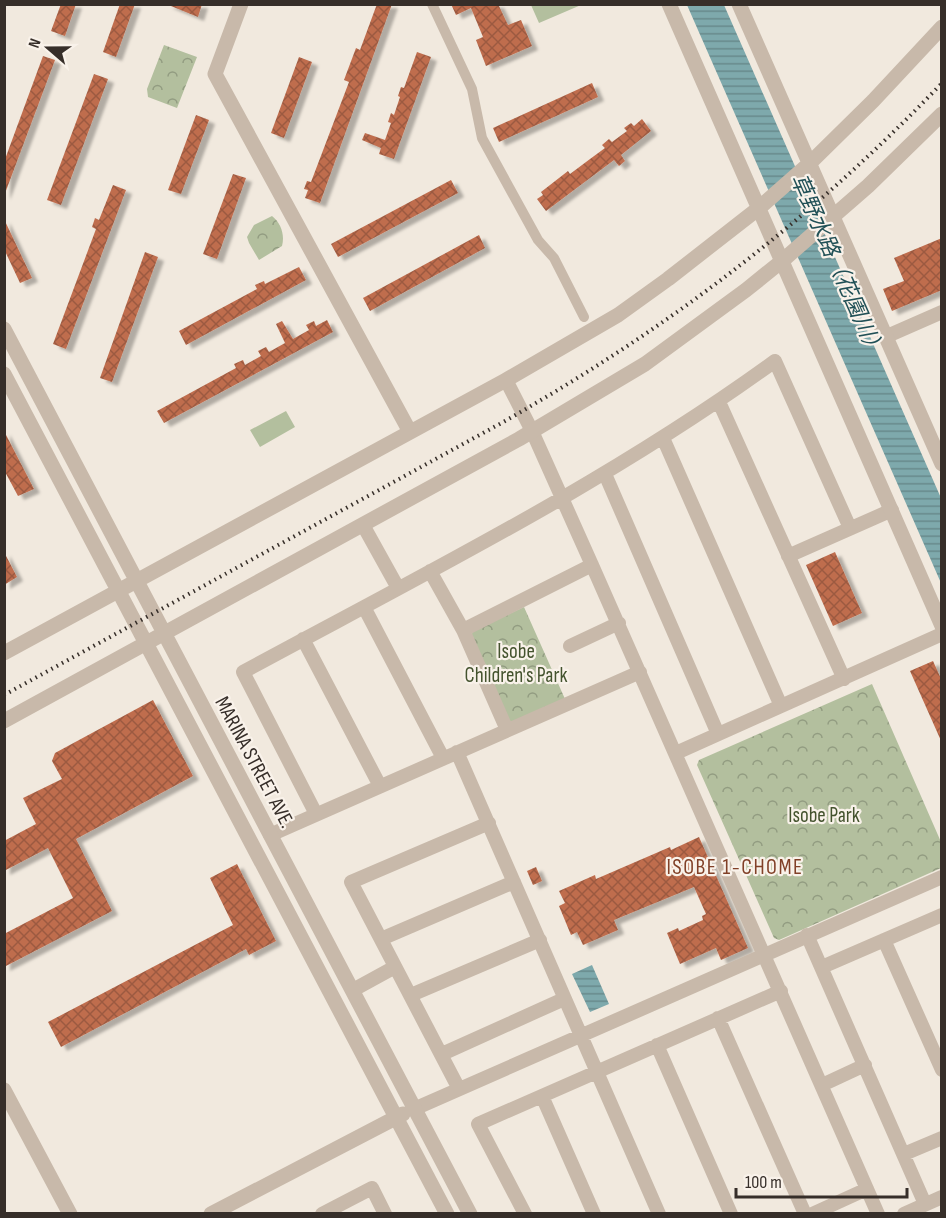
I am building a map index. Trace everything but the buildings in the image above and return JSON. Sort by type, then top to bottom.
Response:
[{"type":"street","points":[[241,4],[215,74],[410,432]]},
{"type":"street","points":[[432,4],[472,89],[482,138],[538,240],[554,258],[584,317]]},
{"type":"street","points":[[669,4],[942,626]]},
{"type":"street","points":[[739,4],[941,459]]},
{"type":"street","points":[[4,653],[506,380],[618,315],[759,208],[809,164],[873,101],[942,27]]},
{"type":"street","points":[[4,721],[532,431],[645,364],[782,261],[833,217],[942,114]]},
{"type":"street","points":[[885,337],[942,312]]},
{"type":"street","name":"MARINA STREET AVE.","points":[[4,329],[470,1214]]},
{"type":"street","points":[[316,814],[243,672],[605,474],[719,402],[775,361],[850,528]]},
{"type":"street","name":"MARINA STREET AVE.","points":[[4,374],[447,1214]]},
{"type":"street","points":[[506,380],[532,431],[592,564],[878,1214]]},
{"type":"street","points":[[719,402],[844,679]]},
{"type":"street","points":[[663,438],[781,706]]},
{"type":"street","points":[[605,474],[718,734]]},
{"type":"street","points":[[788,556],[892,510]]},
{"type":"street","points":[[363,525],[398,588]]},
{"type":"street","points":[[463,630],[592,564]]},
{"type":"street","points":[[430,571],[463,630],[507,730]]},
{"type":"street","points":[[364,607],[443,758]]},
{"type":"street","points":[[570,645],[618,623]]},
{"type":"street","points":[[676,753],[942,634]]},
{"type":"street","points":[[303,639],[380,786]]},
{"type":"street","points":[[270,835],[640,672]]},
{"type":"street","points":[[457,752],[659,1214]]},
{"type":"street","points":[[459,1089],[351,882],[489,823]]},
{"type":"street","points":[[211,1214],[396,1117],[764,953],[942,877]]},
{"type":"street","points":[[381,939],[514,882]]},
{"type":"street","points":[[822,967],[942,915]]},
{"type":"street","points":[[807,935],[926,1204]]},
{"type":"street","points":[[411,995],[540,940]]},
{"type":"street","points":[[884,940],[942,1070]]},
{"type":"street","points":[[353,990],[395,967]]},
{"type":"street","points":[[525,1214],[478,1124],[781,991]]},
{"type":"street","points":[[442,1054],[564,999]]},
{"type":"street","points":[[718,1018],[805,1214]]},
{"type":"street","points":[[657,1045],[731,1214]]},
{"type":"street","points":[[822,1085],[865,1065]]},
{"type":"street","points":[[4,1089],[70,1214]]},
{"type":"street","points":[[542,1096],[594,1214]]},
{"type":"street","points":[[904,1154],[942,1137]]},
{"type":"street","points":[[322,1214],[372,1188],[385,1214]]},
{"type":"street","points":[[812,1214],[867,1189]]},
{"type":"street","points":[[904,1214],[942,1197]]},
{"type":"green space","points":[[531,5],[581,5],[539,23]]},
{"type":"green space","points":[[164,45],[197,57],[177,108],[148,97],[147,89]]},
{"type":"green space","points":[[272,216],[282,230],[282,246],[259,260],[247,237],[254,225]]},
{"type":"green space","points":[[286,411],[295,427],[260,447],[250,430]]},
{"type":"green space","name":"Isobe Children's Park","points":[[524,607],[565,699],[514,722],[509,721],[471,636],[473,631]]},
{"type":"green space","name":"Isobe Park","points":[[872,684],[941,842],[941,868],[779,940],[774,938],[697,765],[699,760]]},
{"type":"water","name":"草野水路（花園川）","points":[[687,5],[724,5],[941,498],[941,583]]},
{"type":"water","points":[[592,965],[609,1004],[590,1012],[572,974]]},
{"type":"railway","points":[[4,695],[496,426],[618,352],[676,313],[787,228],[840,182],[942,83]]},
{"type":"district","name":"ISOBE 1-CHOME","points":[[735,866]]}]
